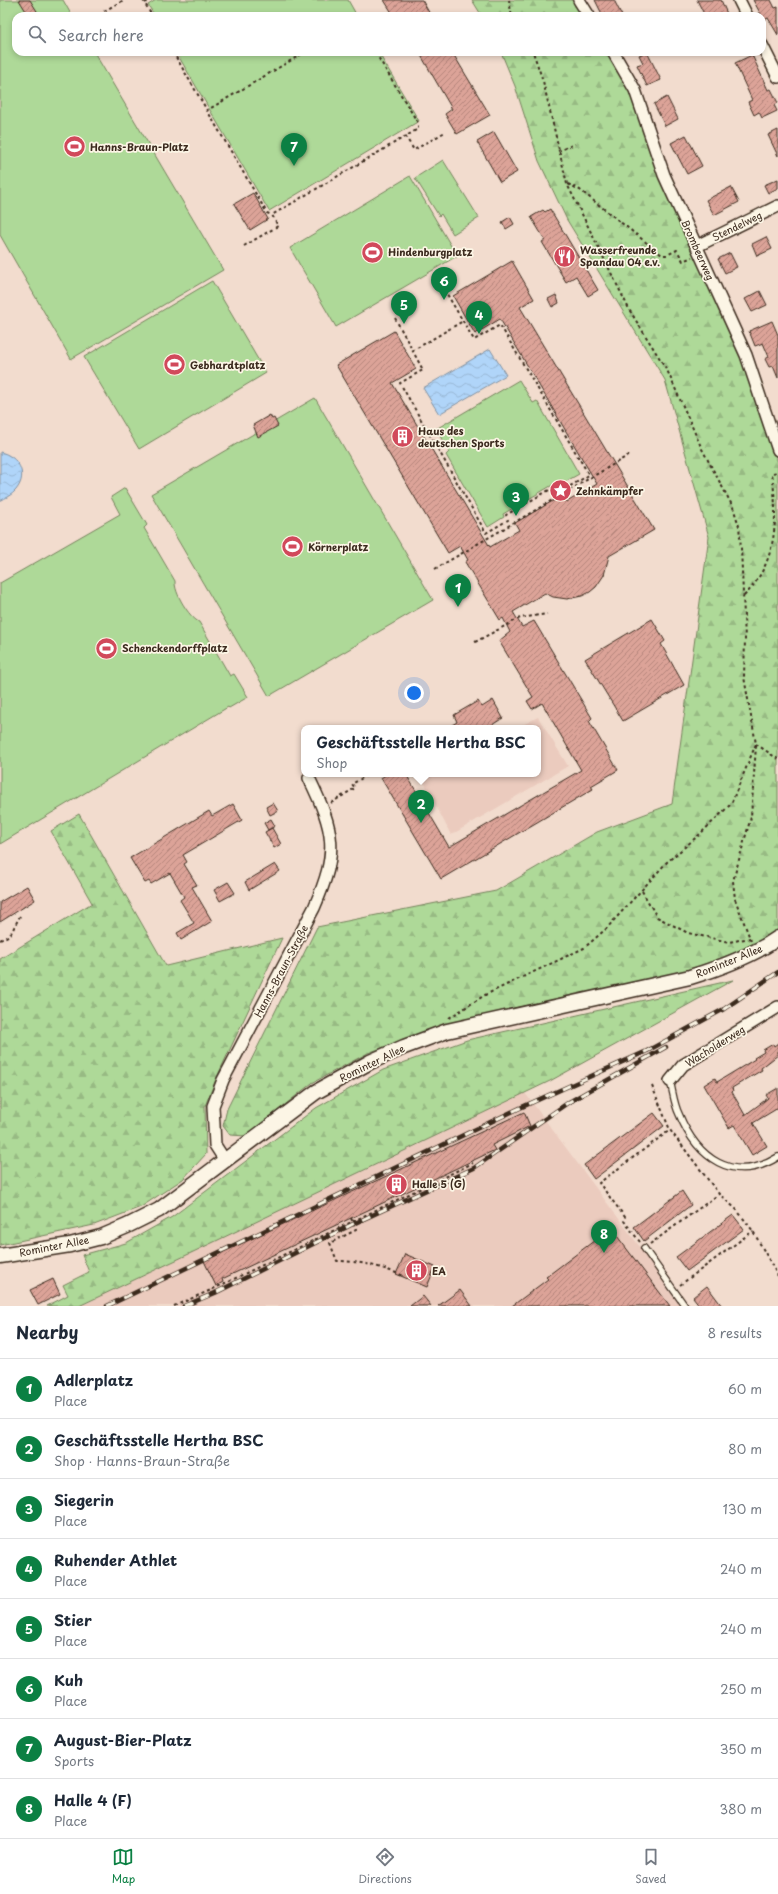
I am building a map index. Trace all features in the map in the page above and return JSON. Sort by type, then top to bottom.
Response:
[{"type":"street","points":[[578,0],[586,12]]},
{"type":"street","points":[[739,0],[745,12]]},
{"type":"street","points":[[766,54],[778,77]]},
{"type":"street","name":"Brombeerweg","points":[[615,56],[635,90],[664,175],[696,251],[749,362],[778,450]]},
{"type":"street","name":"Stendelweg","points":[[696,251],[778,206]]},
{"type":"street","name":"Hanns-Braun-Straße","points":[[224,1159],[214,1145],[213,1106],[223,1080],[321,891],[330,859],[331,834],[324,808],[309,778]]},
{"type":"street","name":"Rominter Allee","points":[[0,1256],[70,1245],[101,1237],[159,1210],[224,1159],[316,1092],[370,1062],[404,1047],[446,1031],[690,977],[729,963],[766,947],[778,938]]},
{"type":"street","name":"Wacholderweg","points":[[670,1081],[683,1065],[778,1007]]},
{"type":"lane","name":"Wacholderweg","points":[[670,1081],[682,1121],[692,1138],[706,1154],[724,1166],[742,1169],[753,1169],[778,1157]]},
{"type":"lane","points":[[644,1248],[685,1306]]},
{"type":"path","points":[[104,11],[124,0]]},
{"type":"path","points":[[150,0],[144,1],[150,12]]},
{"type":"path","points":[[509,0],[511,12]]},
{"type":"path","points":[[175,56],[267,213],[272,215],[278,226],[244,246]]},
{"type":"path","points":[[206,111],[298,56]]},
{"type":"path","points":[[272,215],[418,129],[418,123],[377,56]]},
{"type":"path","points":[[534,56],[543,81],[558,151],[567,184],[630,311],[668,370],[702,449],[732,507],[739,526],[746,639],[744,677],[756,744],[751,817],[733,881],[735,899],[751,942]]},
{"type":"path","points":[[405,136],[414,150],[445,132]]},
{"type":"path","points":[[558,151],[575,144]]},
{"type":"path","points":[[567,184],[580,190],[662,255],[667,255],[677,250],[683,261],[696,251]]},
{"type":"path","points":[[444,290],[474,340],[500,325],[591,478]]},
{"type":"path","points":[[395,318],[423,370],[400,383],[486,533],[487,538]]},
{"type":"path","points":[[412,351],[463,322]]},
{"type":"path","points":[[435,569],[631,454]]},
{"type":"path","points":[[744,596],[756,585],[765,570],[774,548],[776,515],[772,473],[778,472]]},
{"type":"path","points":[[486,533],[508,520],[506,515],[561,483],[565,489],[589,475]]},
{"type":"path","points":[[475,642],[520,618],[547,614]]},
{"type":"path","points":[[756,744],[778,759]]},
{"type":"path","points":[[448,1018],[485,995],[584,948],[606,929],[667,862],[699,835],[731,804],[756,744]]},
{"type":"path","points":[[324,808],[355,788],[352,784],[364,777]]},
{"type":"path","points":[[642,891],[657,917],[688,933],[729,942],[750,938]]},
{"type":"path","points":[[0,940],[10,935],[20,916]]},
{"type":"path","points":[[652,1086],[670,1130],[719,1194],[736,1209],[752,1231],[778,1276]]},
{"type":"path","points":[[670,1130],[599,1183],[625,1217],[624,1221],[644,1248],[719,1194]]},
{"type":"path","points":[[174,1306],[211,1290],[351,1220],[473,1163]]},
{"type":"path","points":[[351,1220],[356,1230],[330,1243],[337,1261],[354,1261],[372,1264],[404,1276]]},
{"type":"path","points":[[674,1290],[752,1231]]},
{"type":"shaded area","points":[[538,717],[568,766],[451,835],[422,778],[541,777],[541,725],[523,725]]},
{"type":"shaded area","points":[[525,1093],[684,1306],[79,1306]]},
{"type":"green space","name":"Hanns-Braun-Platz","points":[[0,0],[63,0],[70,12],[12,12],[12,56],[96,56],[223,270],[71,359],[0,235]]},
{"type":"green space","points":[[156,0],[348,0],[355,12],[152,12],[148,5]]},
{"type":"green space","points":[[472,0],[573,0],[580,12],[480,12]]},
{"type":"green space","points":[[178,56],[380,56],[419,121],[269,211]]},
{"type":"green space","points":[[503,56],[611,56],[622,74],[749,376],[778,463],[778,930],[763,940],[687,971],[510,1009],[434,1028],[368,1053],[312,1083],[246,1136],[230,1135],[223,1126],[227,1109],[317,927],[496,891],[597,832],[672,804],[709,537],[665,380],[567,220],[539,161],[515,86]]},
{"type":"green space","points":[[443,160],[479,218],[453,234],[441,214],[439,216],[415,178]]},
{"type":"green space","name":"Hindenburgplatz","points":[[410,176],[457,256],[336,327],[290,248]]},
{"type":"green space","name":"Gebhardtplatz","points":[[212,281],[266,373],[139,449],[84,357]]},
{"type":"green space","points":[[519,380],[533,403],[537,401],[579,474],[563,483],[561,480],[503,514],[504,517],[488,527],[446,455],[449,452],[436,429]]},
{"type":"green space","name":"Körnerplatz","points":[[315,398],[433,600],[269,696],[151,494]]},
{"type":"green space","name":"Schenckendorffplatz","points":[[125,488],[147,525],[144,528],[175,581],[177,592],[183,604],[191,615],[199,622],[230,676],[234,674],[248,697],[229,708],[228,707],[0,844],[0,583],[120,514],[111,497]]},
{"type":"green space","points":[[79,814],[166,966],[282,938],[216,1079],[205,1106],[206,1154],[183,1179],[141,1207],[94,1225],[0,1245],[0,959],[92,903],[51,831]]},
{"type":"green space","points":[[733,980],[550,1081],[191,1253],[79,1306],[47,1306],[68,1295],[63,1285],[89,1272],[82,1255],[126,1243],[172,1217],[316,1108],[383,1070],[467,1040]]},
{"type":"water","points":[[490,349],[506,375],[439,414],[423,388]]},
{"type":"water","points":[[0,452],[12,457],[20,466],[22,478],[16,490],[0,501]]},
{"type":"building","points":[[19,0],[30,0],[38,12],[26,12]]},
{"type":"building","points":[[384,0],[422,0],[429,12],[392,12]]},
{"type":"building","points":[[595,0],[614,0],[620,12],[601,12]]},
{"type":"building","points":[[697,0],[721,0],[726,12],[703,12]]},
{"type":"building","points":[[753,0],[771,0],[775,8],[778,7],[778,35],[768,18],[766,19],[766,12],[760,12]]},
{"type":"building","points":[[421,56],[454,56],[490,115],[457,134],[445,114],[452,109]]},
{"type":"building","points":[[640,56],[649,56],[661,80],[647,86],[637,65],[643,63]]},
{"type":"building","points":[[752,56],[768,90],[771,89],[778,103],[774,105],[777,111],[762,118],[759,112],[754,115],[748,102],[752,100],[735,63]]},
{"type":"building","points":[[667,97],[678,119],[665,126],[654,104]]},
{"type":"building","points":[[778,130],[778,156],[768,135]]},
{"type":"building","points":[[494,132],[517,172],[500,182],[477,142]]},
{"type":"building","points":[[686,135],[702,166],[687,174],[671,143]]},
{"type":"building","points":[[778,179],[778,188],[768,193],[764,185]]},
{"type":"building","points":[[731,187],[739,202],[714,215],[706,200]]},
{"type":"building","points":[[253,193],[268,219],[250,230],[234,204]]},
{"type":"building","name":"Wasserfreunde Spandau 04 e.v.","points":[[550,209],[598,290],[588,296],[576,276],[566,282],[542,242],[545,240],[531,217],[543,210],[545,212]]},
{"type":"building","points":[[510,217],[514,224],[506,229],[502,222]]},
{"type":"building","points":[[766,237],[772,249],[757,256],[752,244]]},
{"type":"building","points":[[730,253],[737,267],[725,273],[718,259]]},
{"type":"building","name":"Haus des deutschen Sports","points":[[512,261],[534,299],[520,307],[654,530],[609,556],[604,575],[596,587],[590,592],[582,596],[567,599],[553,597],[545,593],[513,612],[522,627],[534,621],[592,718],[589,721],[618,770],[591,786],[593,789],[441,879],[381,778],[408,777],[449,847],[581,770],[542,703],[532,709],[527,701],[533,697],[499,641],[510,632],[503,618],[500,620],[465,562],[468,560],[460,546],[448,553],[336,365],[394,331],[416,369],[392,383],[490,547],[519,530],[515,523],[563,495],[567,502],[597,484],[500,319],[475,334],[453,296]]},
{"type":"building","points":[[760,291],[767,305],[752,312],[745,299]]},
{"type":"building","points":[[556,295],[559,303],[552,307],[548,299]]},
{"type":"building","points":[[772,321],[778,335],[778,378],[773,366],[769,367],[765,359],[769,357],[763,343],[755,346],[749,331]]},
{"type":"building","points":[[270,415],[272,419],[274,418],[278,426],[258,437],[253,425]]},
{"type":"building","points":[[652,619],[665,641],[661,644],[684,685],[623,721],[585,659]]},
{"type":"building","points":[[493,700],[503,718],[492,725],[452,725],[457,722],[454,715],[478,701],[482,707]]},
{"type":"building","points":[[273,803],[278,811],[270,815],[266,807]]},
{"type":"building","points":[[233,804],[242,820],[183,855],[187,862],[184,864],[197,885],[192,887],[212,921],[181,940],[177,933],[194,923],[180,900],[184,897],[170,873],[151,884],[149,881],[145,883],[130,858],[209,811],[212,816]]},
{"type":"building","points":[[271,819],[275,826],[268,830],[264,823]]},
{"type":"building","points":[[272,828],[281,844],[274,848],[265,832]]},
{"type":"building","points":[[275,864],[280,871],[249,890],[245,882]]},
{"type":"building","points":[[228,882],[235,893],[220,901],[214,890]]},
{"type":"building","points":[[27,886],[35,900],[0,922],[0,902]]},
{"type":"building","points":[[778,1043],[778,1055],[761,1068],[762,1070],[732,1088],[732,1092],[745,1115],[768,1098],[766,1095],[778,1088],[778,1108],[753,1123],[767,1146],[752,1155],[734,1125],[729,1128],[704,1085],[715,1078],[717,1082],[755,1059],[754,1058],[764,1052],[763,1050],[773,1044],[774,1046]]},
{"type":"building","name":"Halle 5 (G)","points":[[524,1112],[530,1126],[492,1145],[495,1150],[222,1279],[223,1282],[216,1286],[204,1261]]},
{"type":"building","points":[[654,1113],[664,1126],[594,1179],[584,1165]]},
{"type":"building","points":[[682,1191],[691,1205],[644,1241],[634,1227]]},
{"type":"building","points":[[733,1215],[744,1229],[687,1271],[676,1257]]},
{"type":"building","points":[[611,1228],[670,1306],[512,1306],[548,1279],[546,1277]]},
{"type":"building","name":"EA","points":[[405,1254],[435,1267],[427,1287],[396,1274]]},
{"type":"building","points":[[53,1279],[60,1294],[38,1305],[30,1290]]},
{"type":"building","points":[[707,1286],[722,1306],[700,1306],[693,1297]]},
{"type":"building","points":[[460,1290],[472,1306],[438,1306]]},
{"type":"building","points":[[423,1296],[431,1306],[410,1306]]},
{"type":"railway","points":[[107,1306],[522,1107],[647,1051],[724,1009],[778,972]]},
{"type":"railway","points":[[184,1306],[215,1293],[353,1224],[474,1168],[569,1102],[666,1047]]},
{"type":"place","name":"Hanns-Braun-Platz","points":[[75,147]]},
{"type":"place","name":"August-Bier-Platz","points":[[294,166]]},
{"type":"place","name":"Hindenburgplatz","points":[[373,252]]},
{"type":"place","name":"Wasserfreunde Spandau 04 e.v.","points":[[564,256]]},
{"type":"place","name":"Kuh","points":[[444,300]]},
{"type":"place","name":"Stier","points":[[404,324]]},
{"type":"place","name":"Ruhender Athlet","points":[[479,334]]},
{"type":"place","name":"Gebhardtplatz","points":[[175,365]]},
{"type":"place","name":"Haus des deutschen Sports","points":[[402,437]]},
{"type":"place","name":"Zehnkämpfer","points":[[561,491]]},
{"type":"place","name":"Siegerin","points":[[516,516]]},
{"type":"place","name":"Körnerplatz","points":[[292,547]]},
{"type":"place","name":"Adlerplatz","points":[[458,607]]},
{"type":"place","name":"Schenckendorffplatz","points":[[107,648]]},
{"type":"place","name":"Geschäftsstelle Hertha BSC","points":[[421,823]]},
{"type":"place","name":"Halle 5 (G)","points":[[396,1184]]},
{"type":"place","name":"Halle 4 (F)","points":[[604,1253]]},
{"type":"place","name":"EA","points":[[416,1271]]}]
